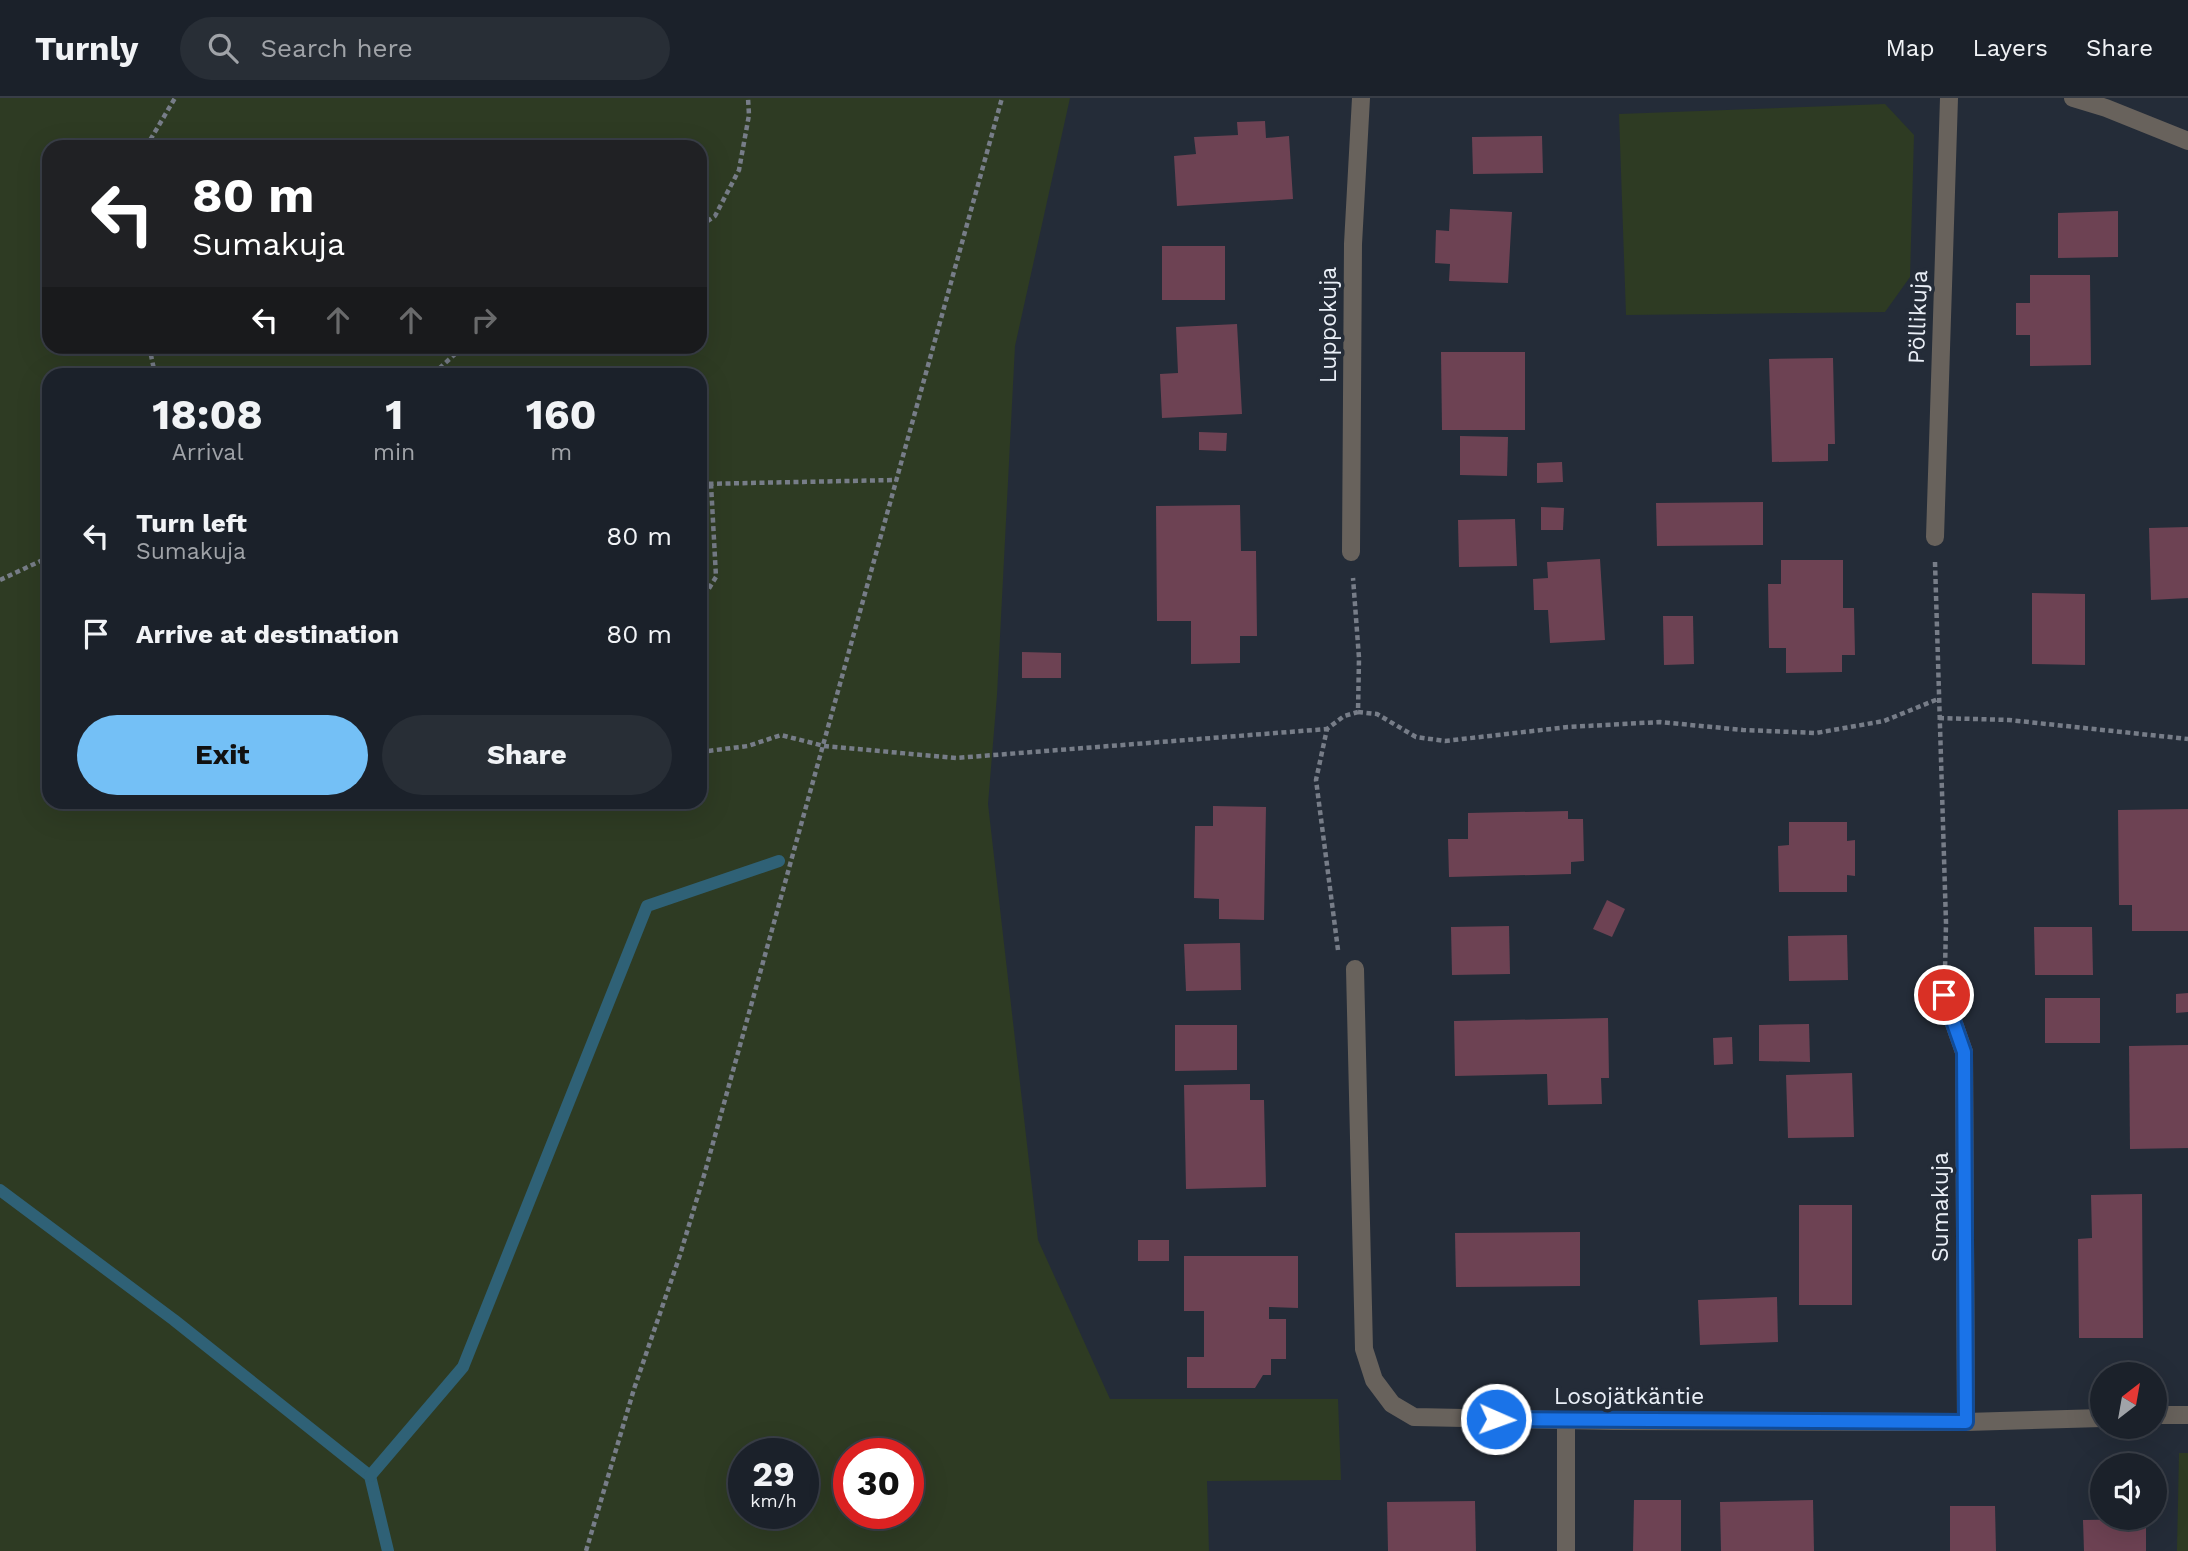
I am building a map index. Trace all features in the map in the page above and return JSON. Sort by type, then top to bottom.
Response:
[{"type":"street","name":"Luppokuja","points":[[1351,552],[1353,243],[1361,98]]},
{"type":"street","name":"Pöllikuja","points":[[1935,537],[1949,98]]},
{"type":"street","points":[[2073,98],[2106,108],[2188,141]]},
{"type":"street","name":"Losojätkäntie","points":[[1355,968],[1364,1349],[1374,1380],[1392,1404],[1414,1417],[1966,1422],[2090,1418]]},
{"type":"street","name":"Sumakuja","points":[[1944,995],[1964,1052],[1966,1422]]},
{"type":"street","points":[[2167,1415],[2188,1415]]},
{"type":"street","points":[[1566,1420],[1566,1551]]},
{"type":"path","points":[[150,140],[176,98]]},
{"type":"path","points":[[707,221],[715,216],[738,170],[749,115],[748,98]]},
{"type":"path","points":[[586,1551],[634,1389],[705,1172],[1002,98]]},
{"type":"path","points":[[440,368],[455,354]]},
{"type":"path","points":[[707,484],[896,480]]},
{"type":"path","points":[[707,592],[716,577],[711,484]]},
{"type":"path","points":[[1935,537],[1946,923],[1944,995]]},
{"type":"path","points":[[1351,552],[1359,658],[1358,712]]},
{"type":"path","points":[[0,580],[42,560]]},
{"type":"path","points":[[707,751],[748,746],[781,735],[824,746],[956,758],[1327,729],[1344,716],[1358,712],[1377,714],[1416,737],[1445,741],[1569,727],[1660,722],[1743,730],[1816,733],[1884,721],[1938,699]]},
{"type":"path","points":[[1939,718],[2009,720],[2188,739]]},
{"type":"path","points":[[1327,729],[1317,780],[1337,949],[1355,968]]},
{"type":"green space","points":[[0,98],[1070,98],[1015,346],[997,695],[988,804],[1038,1240],[1110,1399],[1338,1399],[1341,1480],[1207,1481],[1209,1551],[0,1551]]},
{"type":"green space","points":[[1885,104],[1914,135],[1910,277],[1885,312],[1626,315],[1619,114]]},
{"type":"green space","points":[[2179,1453],[2188,1453],[2188,1551],[2177,1551]]},
{"type":"building","points":[[1265,121],[1266,138],[1289,136],[1293,199],[1177,206],[1174,156],[1196,154],[1194,137],[1238,135],[1237,122]]},
{"type":"building","points":[[1542,136],[1543,173],[1473,174],[1472,137]]},
{"type":"building","points":[[1450,209],[1512,212],[1508,283],[1449,281],[1450,264],[1435,263],[1436,230],[1449,231]]},
{"type":"building","points":[[2118,211],[2118,257],[2058,258],[2058,213]]},
{"type":"building","points":[[1162,246],[1225,246],[1225,300],[1162,300]]},
{"type":"building","points":[[2030,275],[2090,275],[2091,365],[2030,366],[2030,335],[2016,335],[2016,303],[2030,303]]},
{"type":"building","points":[[1237,324],[1242,414],[1162,418],[1160,374],[1178,373],[1176,327]]},
{"type":"building","points":[[1441,352],[1525,352],[1525,430],[1442,430]]},
{"type":"building","points":[[1833,358],[1835,444],[1828,444],[1828,461],[1772,462],[1769,359]]},
{"type":"building","points":[[1199,432],[1227,433],[1226,451],[1199,450]]},
{"type":"building","points":[[1460,436],[1508,437],[1507,476],[1460,475]]},
{"type":"building","points":[[1562,462],[1563,482],[1537,483],[1537,463]]},
{"type":"building","points":[[1763,502],[1763,545],[1657,546],[1656,503]]},
{"type":"building","points":[[1240,505],[1241,551],[1256,551],[1257,636],[1240,636],[1240,663],[1191,664],[1191,621],[1157,621],[1156,506]]},
{"type":"building","points":[[1541,507],[1564,508],[1563,530],[1541,530]]},
{"type":"building","points":[[1515,519],[1517,566],[1459,567],[1458,520]]},
{"type":"building","points":[[2188,527],[2188,598],[2151,600],[2149,528]]},
{"type":"building","points":[[1600,559],[1605,640],[1550,643],[1548,610],[1534,610],[1533,579],[1548,578],[1547,562]]},
{"type":"building","points":[[1781,560],[1843,560],[1843,608],[1854,608],[1855,655],[1842,655],[1842,672],[1786,673],[1786,648],[1769,648],[1768,584],[1781,584]]},
{"type":"building","points":[[2032,593],[2085,594],[2085,665],[2032,664]]},
{"type":"building","points":[[1663,616],[1693,616],[1694,664],[1664,665]]},
{"type":"building","points":[[1022,652],[1061,653],[1061,678],[1022,678]]},
{"type":"building","points":[[1213,806],[1266,807],[1264,920],[1219,919],[1219,899],[1194,898],[1195,826],[1213,826]]},
{"type":"building","points":[[2188,809],[2188,931],[2132,931],[2132,905],[2119,905],[2118,810]]},
{"type":"building","points":[[1568,811],[1568,819],[1583,819],[1584,861],[1571,862],[1571,874],[1449,877],[1448,839],[1468,839],[1468,813]]},
{"type":"building","points":[[1789,822],[1847,822],[1847,841],[1855,840],[1855,876],[1847,875],[1847,892],[1779,892],[1778,846],[1789,845]]},
{"type":"building","points":[[1607,900],[1625,909],[1612,937],[1593,929]]},
{"type":"building","points":[[1509,926],[1510,974],[1452,975],[1451,927]]},
{"type":"building","points":[[2034,927],[2092,927],[2093,975],[2035,975]]},
{"type":"building","points":[[1847,935],[1848,980],[1789,981],[1788,936]]},
{"type":"building","points":[[1240,943],[1241,990],[1186,991],[1184,944]]},
{"type":"building","points":[[2188,993],[2188,1012],[2176,1013],[2176,994]]},
{"type":"building","points":[[2045,998],[2100,998],[2100,1043],[2045,1043]]},
{"type":"building","points":[[1608,1018],[1609,1078],[1601,1078],[1602,1104],[1548,1105],[1547,1074],[1455,1076],[1454,1021]]},
{"type":"building","points":[[1809,1024],[1810,1062],[1759,1061],[1759,1025]]},
{"type":"building","points":[[1175,1025],[1237,1025],[1237,1070],[1175,1071]]},
{"type":"building","points":[[1732,1037],[1733,1064],[1714,1065],[1713,1038]]},
{"type":"building","points":[[2188,1045],[2188,1148],[2130,1149],[2129,1046]]},
{"type":"building","points":[[1852,1073],[1854,1137],[1788,1138],[1786,1075]]},
{"type":"building","points":[[1250,1084],[1250,1100],[1264,1100],[1266,1187],[1186,1189],[1184,1085]]},
{"type":"building","points":[[2142,1194],[2143,1338],[2079,1338],[2078,1239],[2092,1238],[2091,1195]]},
{"type":"building","points":[[1799,1205],[1852,1205],[1852,1305],[1799,1305]]},
{"type":"building","points":[[1580,1232],[1580,1286],[1456,1287],[1455,1233]]},
{"type":"building","points":[[1138,1240],[1169,1240],[1169,1261],[1138,1261]]},
{"type":"building","points":[[1184,1256],[1298,1256],[1298,1308],[1269,1307],[1269,1319],[1286,1319],[1286,1359],[1271,1359],[1271,1375],[1263,1375],[1255,1388],[1187,1388],[1187,1357],[1204,1357],[1204,1311],[1184,1311]]},
{"type":"building","points":[[1777,1297],[1778,1342],[1700,1345],[1698,1300]]},
{"type":"building","points":[[1634,1500],[1681,1500],[1681,1551],[1633,1551]]},
{"type":"building","points":[[1813,1500],[1814,1551],[1721,1551],[1720,1502]]},
{"type":"building","points":[[1475,1501],[1476,1551],[1388,1551],[1387,1502]]},
{"type":"building","points":[[1950,1506],[1995,1506],[1996,1551],[1950,1551]]},
{"type":"building","points":[[2083,1520],[2090,1520],[2090,1530],[2146,1530],[2146,1551],[2084,1551]]},
{"type":"waterway","points":[[370,1476],[463,1367],[647,906],[779,861]]},
{"type":"waterway","points":[[0,1190],[174,1320],[370,1476],[388,1551]]},
{"type":"route","points":[[1496,1419],[1613,1422],[1966,1422],[1964,1052],[1944,995]]}]
